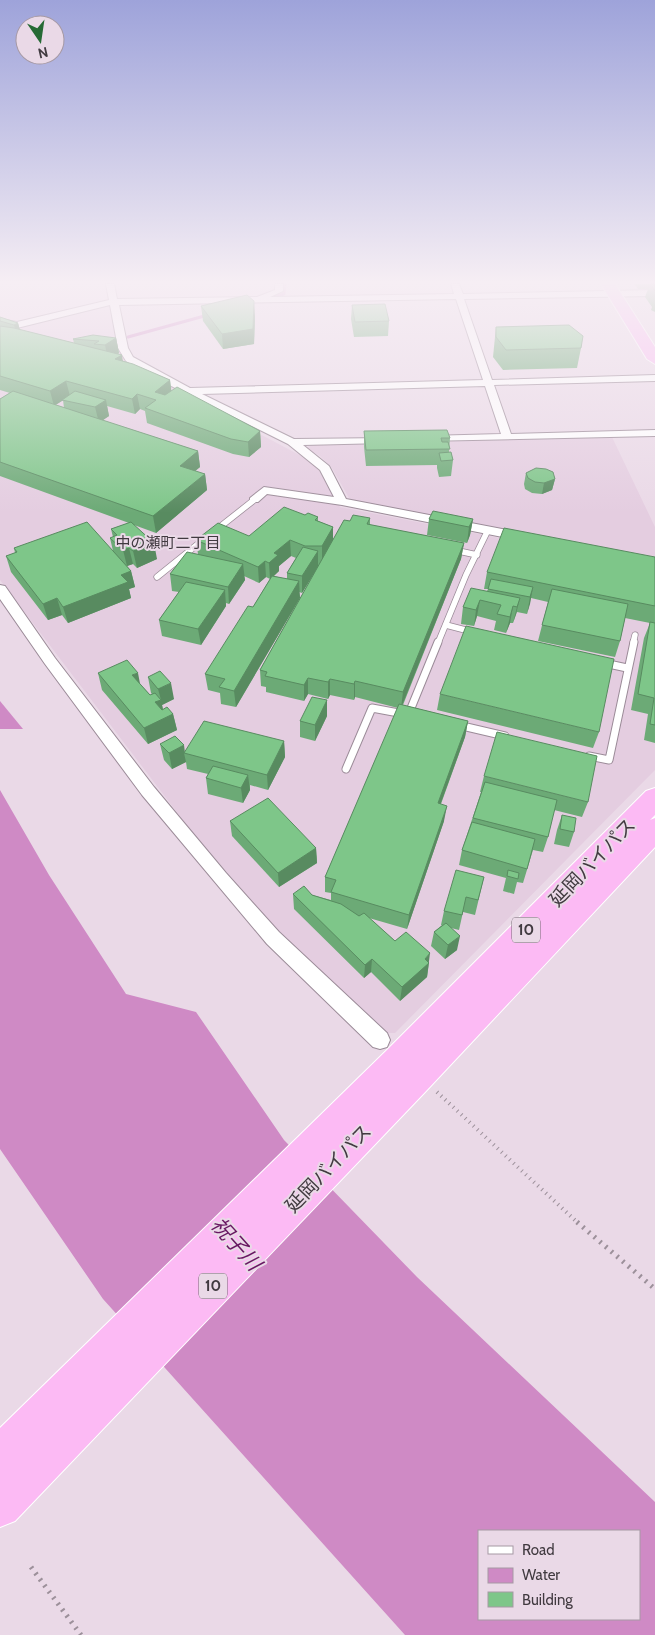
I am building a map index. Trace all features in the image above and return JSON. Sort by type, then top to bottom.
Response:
[{"type":"highway","name":"延岡バイパス","points":[[4,1485],[655,798]]},
{"type":"highway","name":"延岡バイパス","points":[[403,1064],[655,830]]},
{"type":"street","points":[[131,360],[292,442],[325,468],[342,502]]},
{"type":"street","points":[[482,360],[507,437]]},
{"type":"street","points":[[189,391],[655,378]]},
{"type":"street","points":[[419,439],[655,433]]},
{"type":"street","points":[[292,442],[400,440]]},
{"type":"street","points":[[254,500],[264,490],[342,502],[537,540]]},
{"type":"street","points":[[0,589],[50,661],[148,791],[220,878],[273,938],[403,1064]]},
{"type":"lane","points":[[157,577],[254,500]]},
{"type":"lane","points":[[409,713],[488,530]]},
{"type":"lane","points":[[448,548],[477,555]]},
{"type":"lane","points":[[446,625],[484,634]]},
{"type":"lane","points":[[581,754],[609,760],[634,635]]},
{"type":"lane","points":[[598,661],[627,668]]},
{"type":"lane","points":[[346,769],[372,708],[418,716]]},
{"type":"lane","points":[[447,722],[514,738]]},
{"type":"path","points":[[403,1064],[548,1197],[655,1290]]},
{"type":"path","points":[[31,1567],[80,1635]]},
{"type":"shaded area","points":[[0,360],[124,360],[125,363],[309,460],[317,467],[340,507],[655,568],[655,770],[395,1033],[383,1033],[287,941],[192,832],[0,580]]},
{"type":"shaded area","points":[[612,437],[655,527],[655,558],[357,502],[349,498],[332,468],[320,456],[306,448],[311,445]]},
{"type":"water","points":[[0,701],[23,729],[0,729]]},
{"type":"water","name":"祝子川","points":[[0,790],[49,875],[126,994],[196,1012],[284,1140],[417,1277],[655,1502],[655,1635],[405,1635],[103,1299],[0,1149]]},
{"type":"building","points":[[0,360],[120,360],[170,380],[155,392],[165,395],[177,387],[260,431],[248,442],[231,439],[145,408],[156,400],[137,394],[132,399],[66,381],[50,391],[0,376]]},
{"type":"building","points":[[13,391],[198,451],[180,466],[205,474],[153,516],[0,462],[0,399]]},
{"type":"building","points":[[75,391],[106,400],[95,407],[62,400]]},
{"type":"building","points":[[447,430],[450,438],[441,438],[442,442],[448,442],[450,449],[366,450],[364,431]]},
{"type":"building","points":[[451,452],[453,460],[441,461],[439,453]]},
{"type":"building","points":[[536,468],[553,472],[555,479],[544,483],[535,482],[528,478],[526,473]]},
{"type":"building","points":[[284,507],[305,515],[308,513],[318,517],[315,520],[333,527],[322,546],[305,546],[290,540],[274,553],[278,555],[269,563],[265,561],[258,567],[196,540],[218,523],[249,536]]},
{"type":"building","points":[[433,511],[473,519],[469,527],[429,519]]},
{"type":"building","points":[[353,515],[370,518],[367,524],[464,543],[403,692],[355,681],[354,684],[330,679],[328,682],[308,678],[304,685],[265,676],[267,672],[260,670],[344,520],[350,521]]},
{"type":"building","points":[[87,522],[131,571],[121,575],[128,582],[63,607],[57,598],[43,604],[6,556],[17,552],[14,548]]},
{"type":"building","points":[[131,522],[154,543],[133,551],[129,548],[123,550],[110,538],[117,535],[111,529]]},
{"type":"building","points":[[504,528],[655,557],[655,606],[487,572]]},
{"type":"building","points":[[303,547],[318,551],[302,576],[287,573]]},
{"type":"building","points":[[187,552],[243,564],[228,587],[170,574]]},
{"type":"building","points":[[272,576],[299,581],[234,691],[219,687],[225,679],[205,674],[248,606],[253,607]]},
{"type":"building","points":[[491,579],[533,587],[530,597],[488,589]]},
{"type":"building","points":[[186,582],[225,590],[198,629],[159,620]]},
{"type":"building","points":[[471,588],[520,598],[517,607],[513,606],[510,617],[497,614],[501,605],[480,600],[476,610],[463,607]]},
{"type":"building","points":[[552,589],[628,604],[620,641],[542,625]]},
{"type":"building","points":[[650,622],[655,623],[655,725],[650,724],[654,698],[638,694]]},
{"type":"building","points":[[466,626],[614,659],[599,732],[440,694]]},
{"type":"building","points":[[127,660],[138,673],[132,675],[150,695],[155,693],[161,700],[155,702],[162,710],[167,707],[173,714],[144,728],[98,673]]},
{"type":"building","points":[[160,671],[171,683],[158,689],[148,677]]},
{"type":"building","points":[[312,697],[327,700],[315,725],[300,721]]},
{"type":"building","points":[[399,704],[468,721],[438,803],[447,806],[409,915],[331,892],[336,880],[325,877]]},
{"type":"building","points":[[204,721],[284,741],[267,775],[184,753]]},
{"type":"building","points":[[497,732],[597,756],[588,802],[484,776]]},
{"type":"building","points":[[175,736],[184,745],[169,753],[160,744]]},
{"type":"building","points":[[213,766],[248,775],[241,788],[206,778]]},
{"type":"building","points":[[485,782],[557,800],[548,837],[473,818]]},
{"type":"building","points":[[268,798],[316,848],[278,873],[230,821]]},
{"type":"building","points":[[562,815],[576,818],[574,832],[560,829]]},
{"type":"building","points":[[472,822],[535,839],[527,869],[462,850]]},
{"type":"building","points":[[456,870],[484,877],[478,900],[466,897],[462,915],[444,911]]},
{"type":"building","points":[[508,870],[519,873],[518,879],[507,876]]},
{"type":"building","points":[[304,886],[312,895],[341,904],[359,916],[364,913],[395,941],[406,932],[430,953],[425,959],[429,963],[402,987],[372,959],[365,965],[293,894]]},
{"type":"building","points":[[446,923],[460,936],[448,945],[434,932]]},
{"type":"district","name":"中の瀬町二丁目","points":[[168,543]]}]
